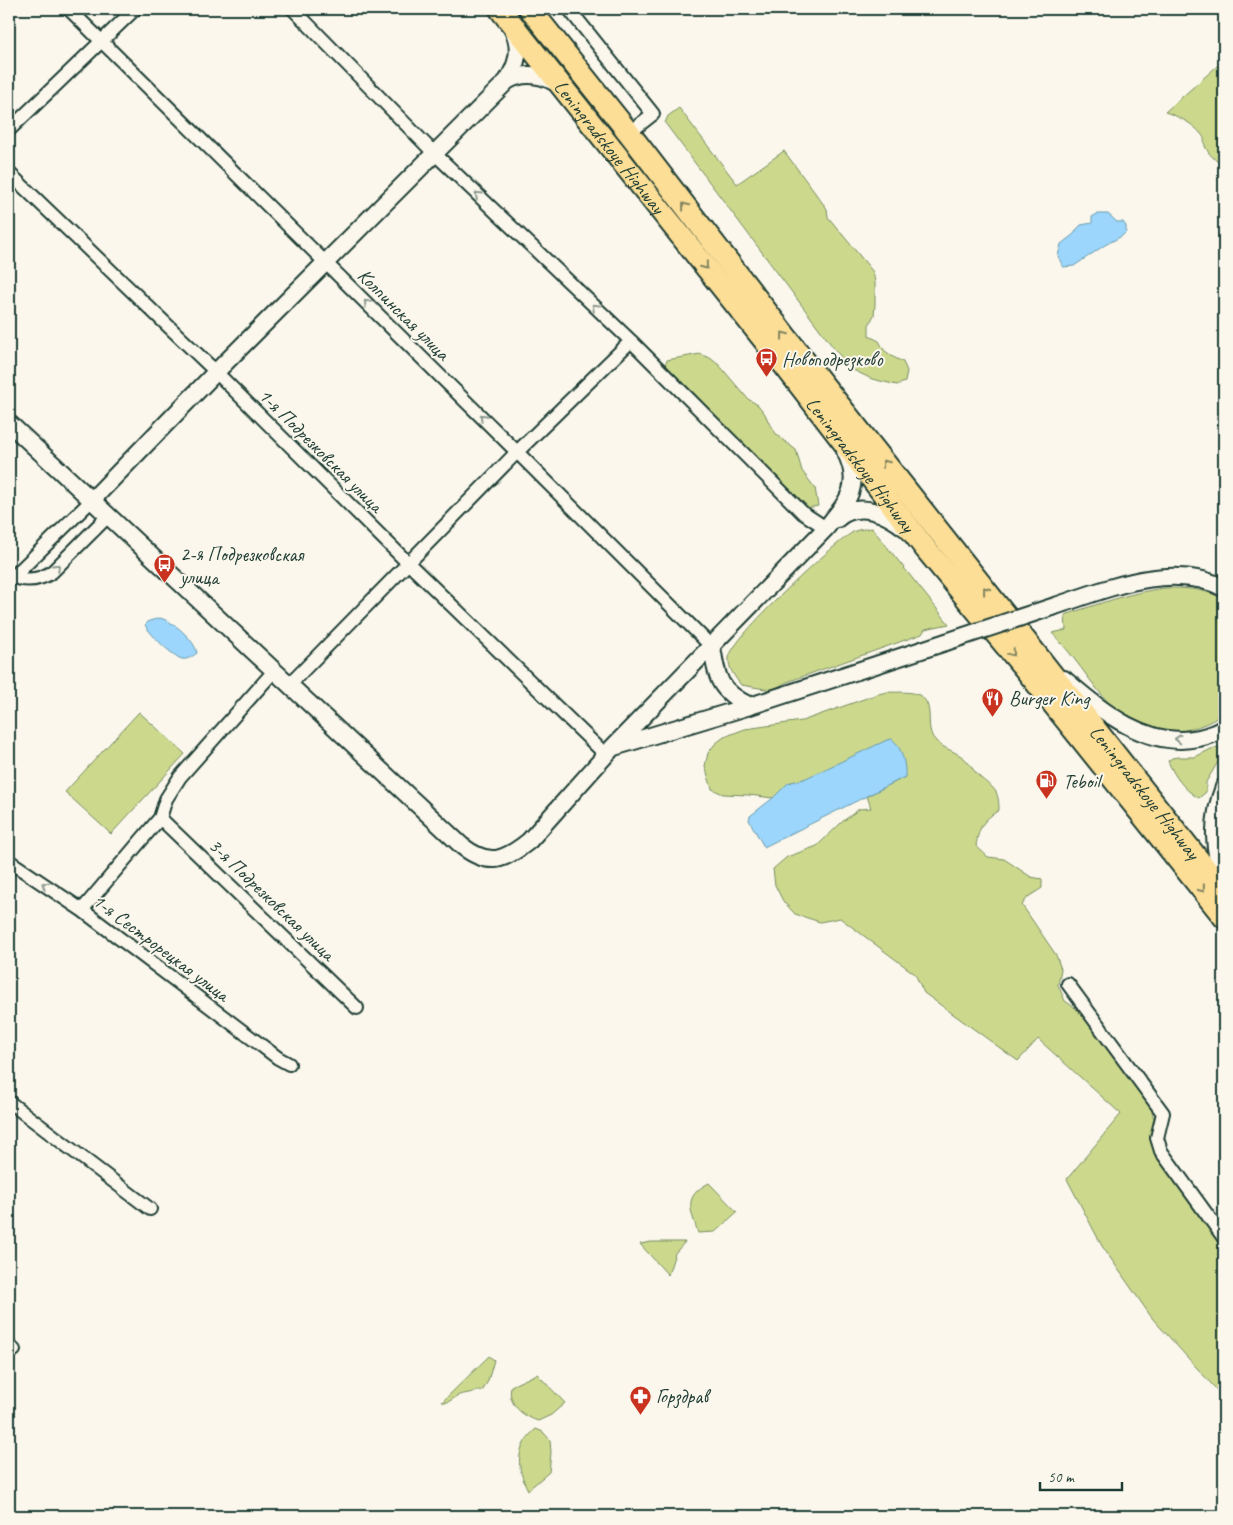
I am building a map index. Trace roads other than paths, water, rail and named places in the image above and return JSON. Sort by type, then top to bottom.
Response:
[{"type":"highway","name":"Leningradskoye Highway","points":[[530,9],[629,133],[813,372],[1224,892]]},
{"type":"highway","name":"Leningradskoye Highway","points":[[504,13],[788,370],[925,548],[1026,670],[1224,917]]},
{"type":"street","name":"Колпинская улица","points":[[69,9],[712,647]]},
{"type":"street","points":[[9,130],[135,9]]},
{"type":"street","points":[[293,9],[434,153],[631,341],[803,514],[826,528]]},
{"type":"street","points":[[569,9],[653,114],[629,133]]},
{"type":"street","points":[[11,579],[91,501],[216,372],[507,81],[515,68],[518,51],[515,33],[504,13]]},
{"type":"street","points":[[507,81],[521,75],[532,76],[555,82],[566,91]]},
{"type":"street","name":"1-я Подрезковская улица","points":[[9,173],[216,372],[408,563],[609,751]]},
{"type":"street","points":[[289,684],[517,452],[631,341]]},
{"type":"street","points":[[9,424],[462,846],[472,855],[483,859],[503,858],[516,852],[529,841],[609,751],[841,514],[857,509],[872,510],[898,522],[925,548]]},
{"type":"street","points":[[826,528],[845,505],[852,486],[853,473],[850,461],[836,434]]},
{"type":"street","points":[[11,579],[34,580],[52,572],[108,516]]},
{"type":"street","points":[[609,751],[1107,589],[1154,578],[1192,577],[1211,581],[1224,588]]},
{"type":"street","points":[[712,647],[716,673],[721,683],[727,692],[750,706]]},
{"type":"street","points":[[1038,656],[1107,714],[1145,734],[1176,740],[1192,739],[1206,736],[1224,728]]},
{"type":"street","points":[[82,910],[160,818],[166,799],[180,778],[274,671]]},
{"type":"street","points":[[1224,787],[1217,811],[1214,839],[1216,857],[1224,885]]},
{"type":"street","name":"3-я Подрезковская улица","points":[[160,818],[357,1008]]},
{"type":"street","name":"1-я Сестрорецкая улица","points":[[9,861],[82,910],[278,1058],[289,1064]]},
{"type":"street","points":[[1068,984],[1163,1113],[1157,1138],[1161,1151],[1224,1238]]},
{"type":"street","points":[[9,1102],[150,1209]]},
{"type":"water","points":[[1097,214],[1108,214],[1117,222],[1123,222],[1126,226],[1126,232],[1074,266],[1063,267],[1058,256],[1061,244],[1074,234],[1081,225],[1092,223],[1092,217]]},
{"type":"water","points":[[160,618],[183,632],[192,642],[197,653],[182,659],[173,654],[151,634],[145,625],[149,621]]},
{"type":"water","points":[[892,739],[903,756],[905,777],[764,847],[749,820],[750,816],[788,783],[804,779]]},
{"type":"place","name":"Новоподрезково","points":[[766,378]]},
{"type":"place","name":"2-я Подрезковская улица","points":[[164,584]]},
{"type":"place","name":"Burger King","points":[[993,717]]},
{"type":"place","name":"Teboil","points":[[1047,800]]},
{"type":"place","name":"Горздрав","points":[[640,1415]]}]
